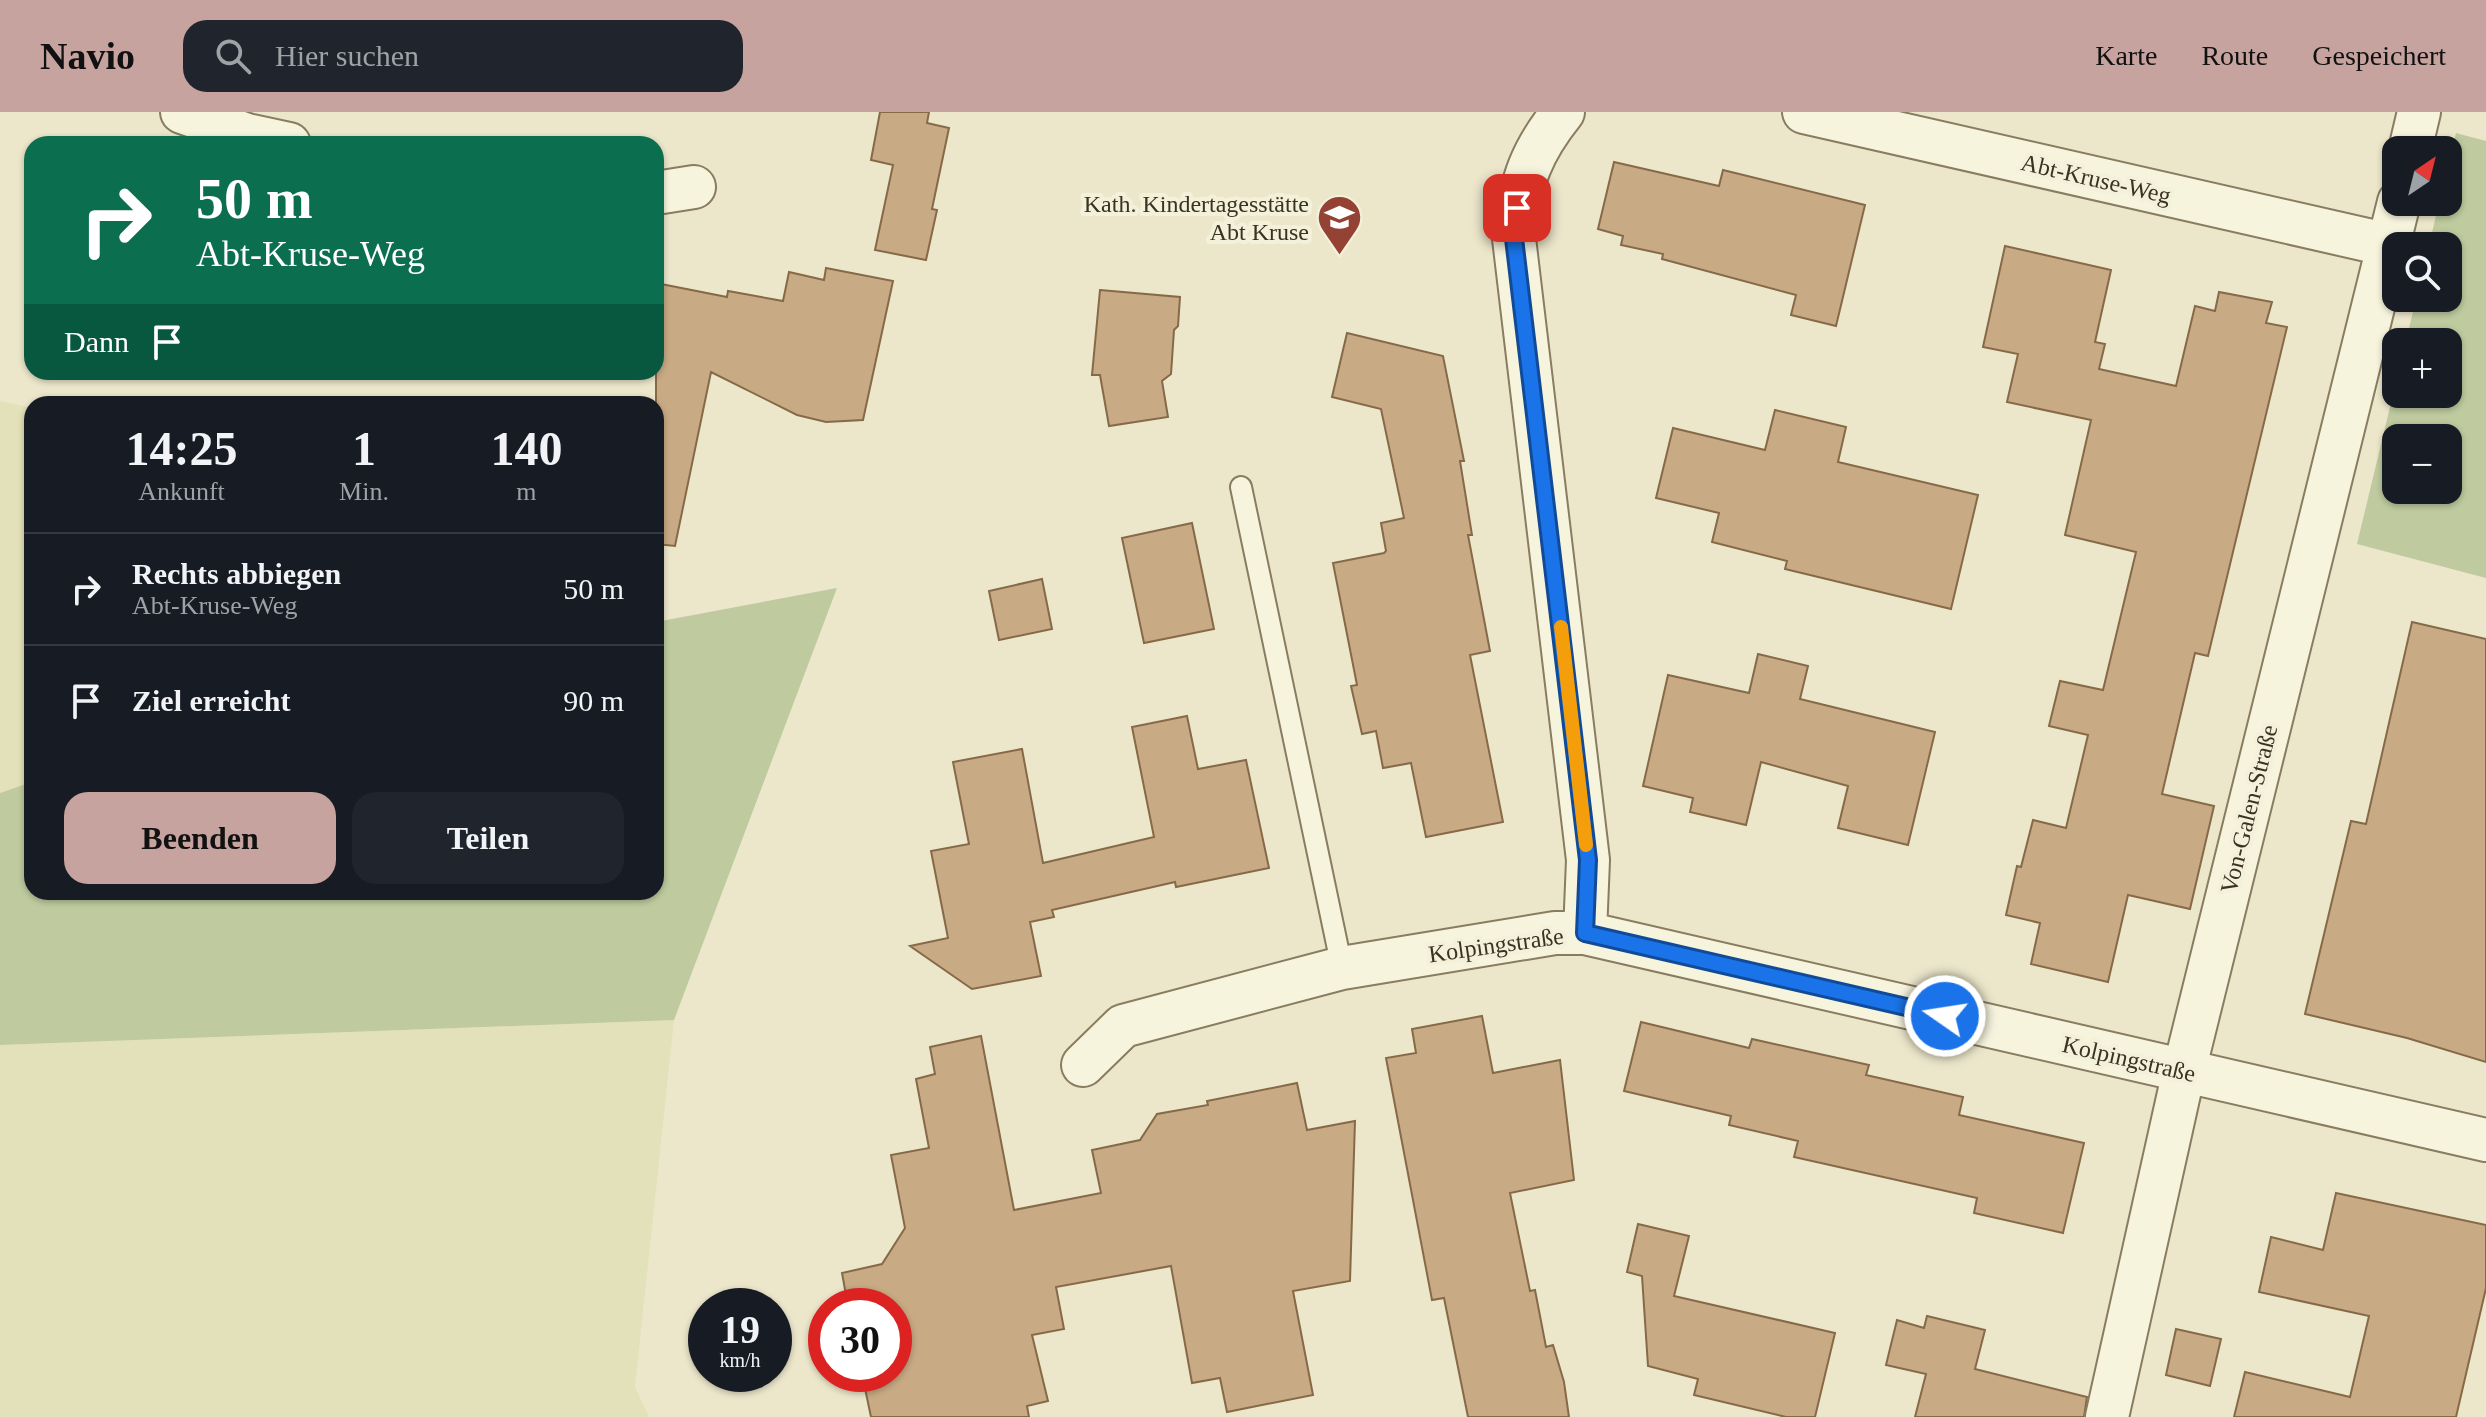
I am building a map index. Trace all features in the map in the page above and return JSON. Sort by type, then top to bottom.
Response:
[{"type":"street","points":[[182,112],[252,136]]},
{"type":"street","points":[[1563,112],[1540,140],[1522,185],[1513,230],[1588,860],[1585,933]]},
{"type":"street","name":"Abt-Kruse-Weg","points":[[1804,112],[2382,243]]},
{"type":"street","points":[[2413,136],[2419,112]]},
{"type":"street","name":"Von-Galen-Straße","points":[[2107,1417],[2184,1071],[2382,273]]},
{"type":"street","name":"Kolpingstraße","points":[[1083,1065],[1123,1026],[1342,968],[1555,933],[1585,933],[2486,1140]]},
{"type":"lane","points":[[1241,487],[1342,968]]},
{"type":"green space","points":[[2456,133],[2486,141],[2486,578],[2357,544],[2382,440],[2382,504],[2462,504],[2462,424],[2386,424],[2390,408],[2462,408],[2462,328],[2409,328],[2413,312],[2462,312],[2462,232],[2432,232],[2436,216],[2462,216],[2462,136],[2455,136]]},
{"type":"green space","points":[[0,401],[24,406],[24,785],[0,793]]},
{"type":"green space","points":[[837,588],[674,1020],[0,1045],[0,793],[24,785],[24,900],[664,900],[664,620]]},
{"type":"green space","points":[[674,1020],[635,1387],[649,1417],[0,1417],[0,1045]]},
{"type":"building","points":[[880,112],[929,112],[927,123],[949,128],[932,209],[937,210],[926,260],[875,250],[893,165],[871,160]]},
{"type":"building","points":[[1614,162],[1719,186],[1723,170],[1865,205],[1836,326],[1791,315],[1796,295],[1662,259],[1663,254],[1621,245],[1623,236],[1598,229]]},
{"type":"building","points":[[2005,246],[2111,270],[2095,342],[2105,344],[2099,369],[2176,386],[2195,306],[2215,311],[2219,292],[2272,302],[2266,323],[2287,327],[2208,656],[2195,653],[2162,794],[2214,806],[2190,909],[2128,895],[2108,982],[2031,964],[2040,923],[2006,915],[2017,866],[2021,867],[2033,820],[2066,828],[2088,735],[2049,726],[2060,681],[2103,690],[2136,552],[2065,535],[2091,420],[2007,402],[2018,354],[1983,347]]},
{"type":"building","points":[[826,268],[893,281],[863,420],[826,422],[797,415],[711,372],[675,546],[664,545],[664,396],[656,396],[656,380],[664,380],[664,285],[727,297],[728,291],[783,301],[789,272],[824,280]]},
{"type":"building","points":[[1100,290],[1180,297],[1171,374],[1162,381],[1168,417],[1109,426],[1100,375],[1092,375]]},
{"type":"building","points":[[1347,333],[1443,356],[1464,461],[1460,461],[1472,535],[1468,535],[1490,651],[1470,655],[1503,822],[1426,837],[1411,763],[1383,768],[1376,731],[1362,734],[1351,686],[1357,685],[1333,563],[1384,553],[1381,523],[1404,518],[1381,409],[1332,397]]},
{"type":"building","points":[[1775,410],[1846,427],[1838,462],[1978,495],[1951,609],[1785,569],[1787,561],[1712,542],[1719,513],[1656,498],[1673,428],[1765,450]]},
{"type":"building","points":[[1192,523],[1214,629],[1144,643],[1122,538]]},
{"type":"building","points":[[1042,579],[1052,629],[999,640],[989,591]]},
{"type":"building","points":[[2412,622],[2486,639],[2486,1062],[2407,1038],[2305,1014],[2351,821],[2366,824]]},
{"type":"building","points":[[1758,654],[1808,666],[1800,699],[1935,732],[1908,845],[1838,828],[1848,786],[1761,762],[1746,825],[1690,812],[1693,798],[1643,786],[1668,675],[1749,693]]},
{"type":"building","points":[[1187,716],[1198,769],[1246,760],[1269,868],[1176,887],[1175,882],[1052,910],[1054,917],[1030,922],[1041,976],[972,989],[910,946],[948,938],[931,851],[969,844],[953,762],[1022,749],[1043,863],[1154,837],[1132,727]]},
{"type":"building","points":[[1482,1016],[1493,1073],[1560,1060],[1574,1180],[1510,1193],[1530,1291],[1535,1290],[1546,1347],[1553,1345],[1564,1382],[1569,1417],[1468,1417],[1444,1298],[1432,1300],[1386,1058],[1416,1053],[1412,1029]]},
{"type":"building","points":[[1641,1022],[1749,1048],[1752,1039],[1869,1065],[1866,1075],[1963,1097],[1959,1115],[2084,1143],[2063,1233],[1974,1213],[1977,1198],[1794,1157],[1798,1141],[1729,1125],[1731,1116],[1624,1091]]},
{"type":"building","points":[[981,1036],[1014,1210],[1101,1193],[1092,1150],[1140,1140],[1157,1114],[1297,1083],[1307,1130],[1355,1121],[1350,1281],[1293,1291],[1313,1395],[1227,1412],[1220,1378],[1192,1383],[1171,1266],[1056,1287],[1064,1329],[1032,1335],[1048,1401],[1027,1406],[1029,1417],[871,1417],[866,1392],[912,1392],[912,1288],[845,1288],[842,1273],[882,1264],[905,1228],[891,1155],[929,1148],[916,1079],[935,1074],[930,1047]]},
{"type":"building","points":[[2336,1193],[2486,1225],[2486,1288],[2456,1417],[2234,1417],[2245,1372],[2350,1397],[2369,1316],[2259,1292],[2271,1237],[2323,1250]]},
{"type":"building","points":[[1638,1224],[1689,1236],[1674,1296],[1835,1333],[1815,1417],[1786,1417],[1694,1395],[1698,1379],[1648,1366],[1642,1276],[1627,1272]]},
{"type":"building","points":[[1927,1316],[1985,1330],[1975,1369],[2087,1397],[2084,1417],[1915,1417],[1926,1374],[1886,1365],[1897,1320],[1924,1328]]},
{"type":"building","points":[[2176,1329],[2221,1339],[2210,1386],[2166,1375]]},
{"type":"slow traffic","points":[[1561,627],[1586,845]]},
{"type":"place","name":"Kath. Kindertagesstätte Abt Kruse","points":[[1340,257]]},
{"type":"route","points":[[1517,208],[1513,230],[1588,860],[1585,933],[1945,1016]]}]
